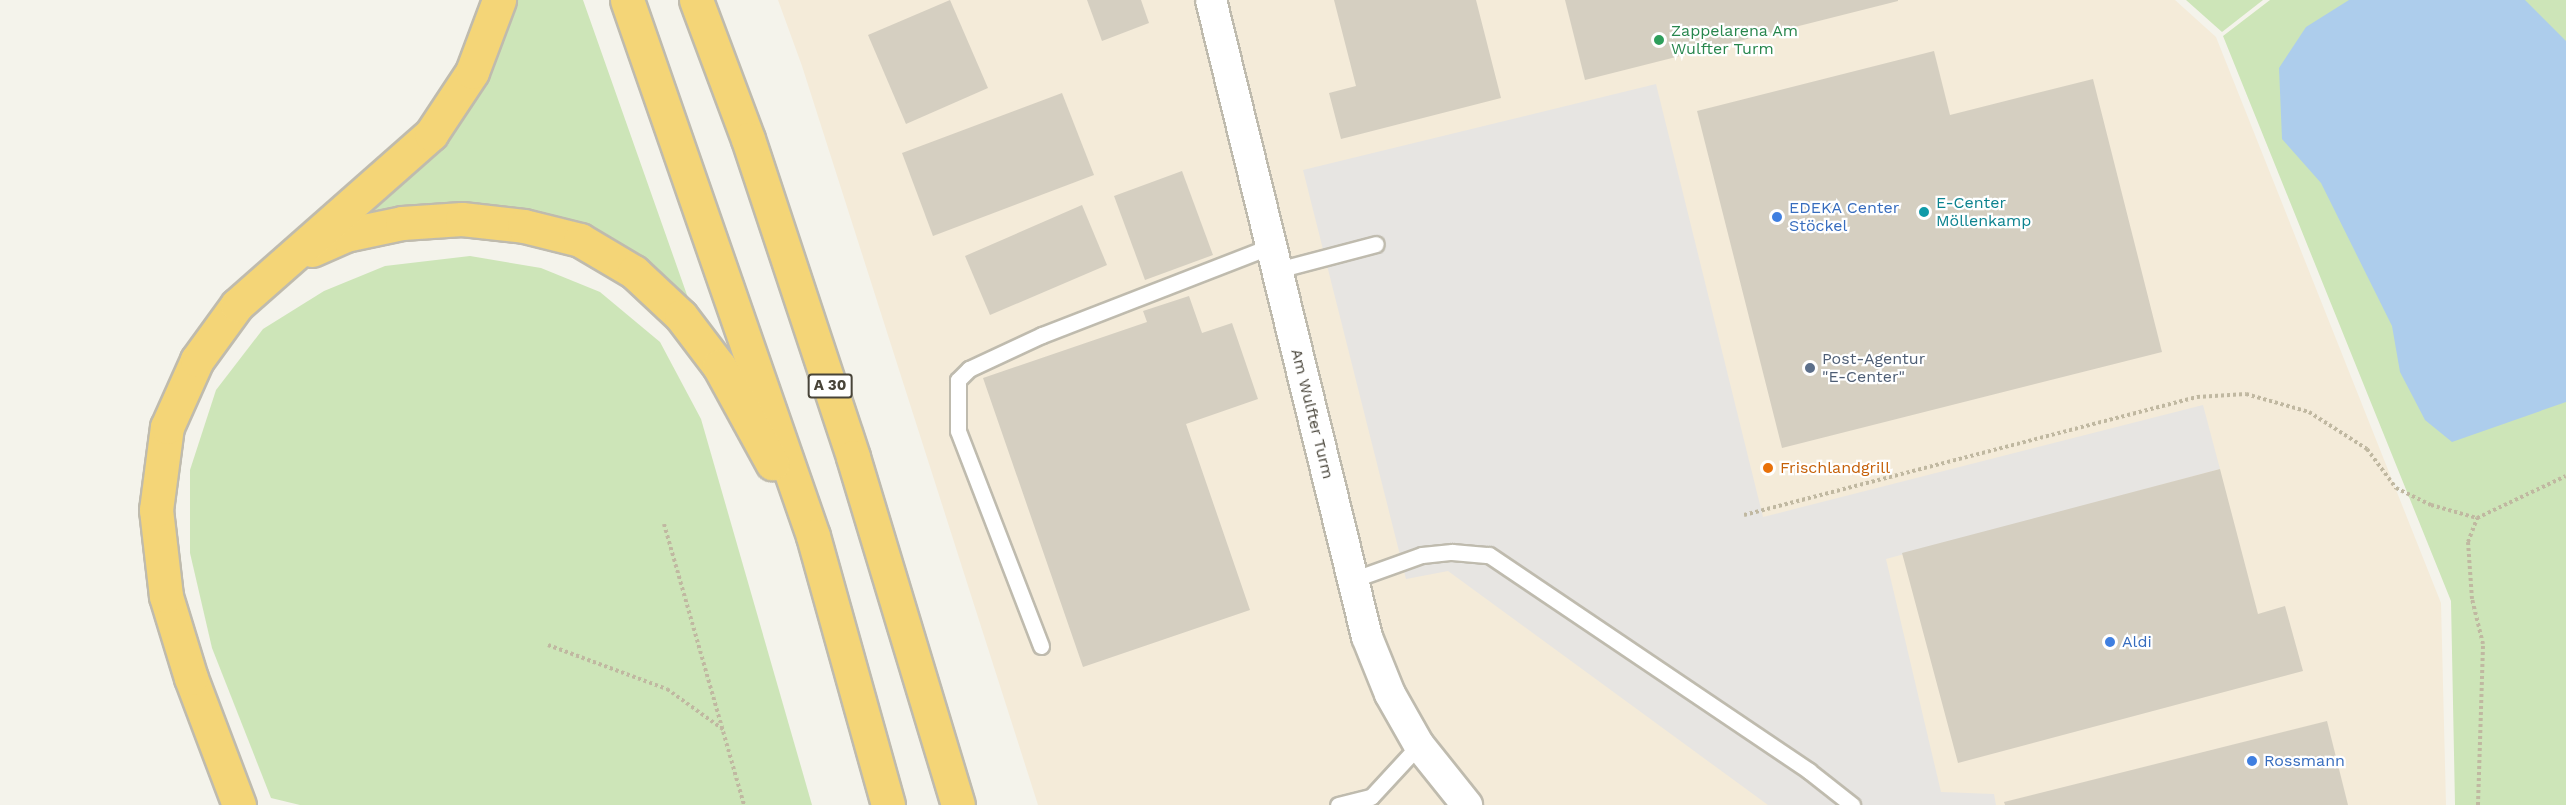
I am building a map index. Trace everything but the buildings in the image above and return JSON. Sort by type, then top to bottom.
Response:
[{"type":"highway","points":[[239,805],[190,678],[166,596],[156,510],[167,427],[197,360],[237,306],[431,134],[472,72],[499,0]]},
{"type":"highway","points":[[627,0],[813,536],[888,805]]},
{"type":"highway","name":"A 30","points":[[696,0],[748,139],[853,457],[958,805]]},
{"type":"highway","points":[[288,261],[345,235],[414,222],[462,219],[524,225],[580,240],[634,272],[681,315],[719,366],[813,536]]},
{"type":"street","name":"Am Wulfter Turm","points":[[1211,0],[1367,637],[1390,694],[1419,745],[1467,805]]},
{"type":"lane","points":[[1041,646],[958,431],[958,380],[969,369],[1042,336],[1274,258],[1376,244]]},
{"type":"lane","points":[[1352,580],[1422,555],[1452,552],[1489,555],[1800,765],[1852,805]]},
{"type":"lane","points":[[1338,805],[1371,797],[1419,745]]},
{"type":"path","points":[[1744,515],[2197,397],[2246,394],[2309,412],[2367,449],[2396,488],[2431,505],[2477,518],[2566,476]]},
{"type":"path","points":[[2477,518],[2468,542],[2472,599],[2483,644],[2478,805]]},
{"type":"path","points":[[664,525],[744,805]]},
{"type":"path","points":[[548,645],[667,689],[724,731]]},
{"type":"shaded area","points":[[778,0],[2175,0],[2216,37],[2441,603],[2446,805],[1038,805],[802,66]]},
{"type":"shaded area","points":[[1656,84],[1763,517],[2203,405],[2220,469],[1886,559],[1941,792],[1994,794],[1996,805],[1768,805],[1448,571],[1406,579],[1303,170]]},
{"type":"green space","points":[[518,0],[583,0],[693,312],[582,229],[344,225],[446,143],[491,75]]},
{"type":"green space","points":[[2186,0],[2263,0],[2222,32]]},
{"type":"green space","points":[[2270,0],[2566,0],[2566,805],[2455,805],[2451,601],[2223,36]]},
{"type":"green space","points":[[470,256],[541,268],[600,292],[660,342],[701,419],[812,805],[300,805],[271,798],[212,648],[190,553],[190,470],[216,390],[263,329],[324,291],[385,266]]},
{"type":"water","points":[[2349,0],[2525,0],[2566,41],[2566,402],[2452,442],[2425,420],[2400,372],[2392,326],[2321,183],[2282,139],[2279,68],[2306,27]]},
{"type":"place","name":"Zappelarena Am Wulfter Turm","points":[[1659,40]]},
{"type":"place","name":"E-Center Möllenkamp","points":[[1924,212]]},
{"type":"place","name":"EDEKA Center Stöckel","points":[[1777,217]]},
{"type":"place","name":"Post-Agentur \"E-Center\"","points":[[1810,368]]},
{"type":"place","name":"Frischlandgrill","points":[[1768,468]]},
{"type":"place","name":"Aldi","points":[[2110,642]]},
{"type":"place","name":"Rossmann","points":[[2252,761]]}]
